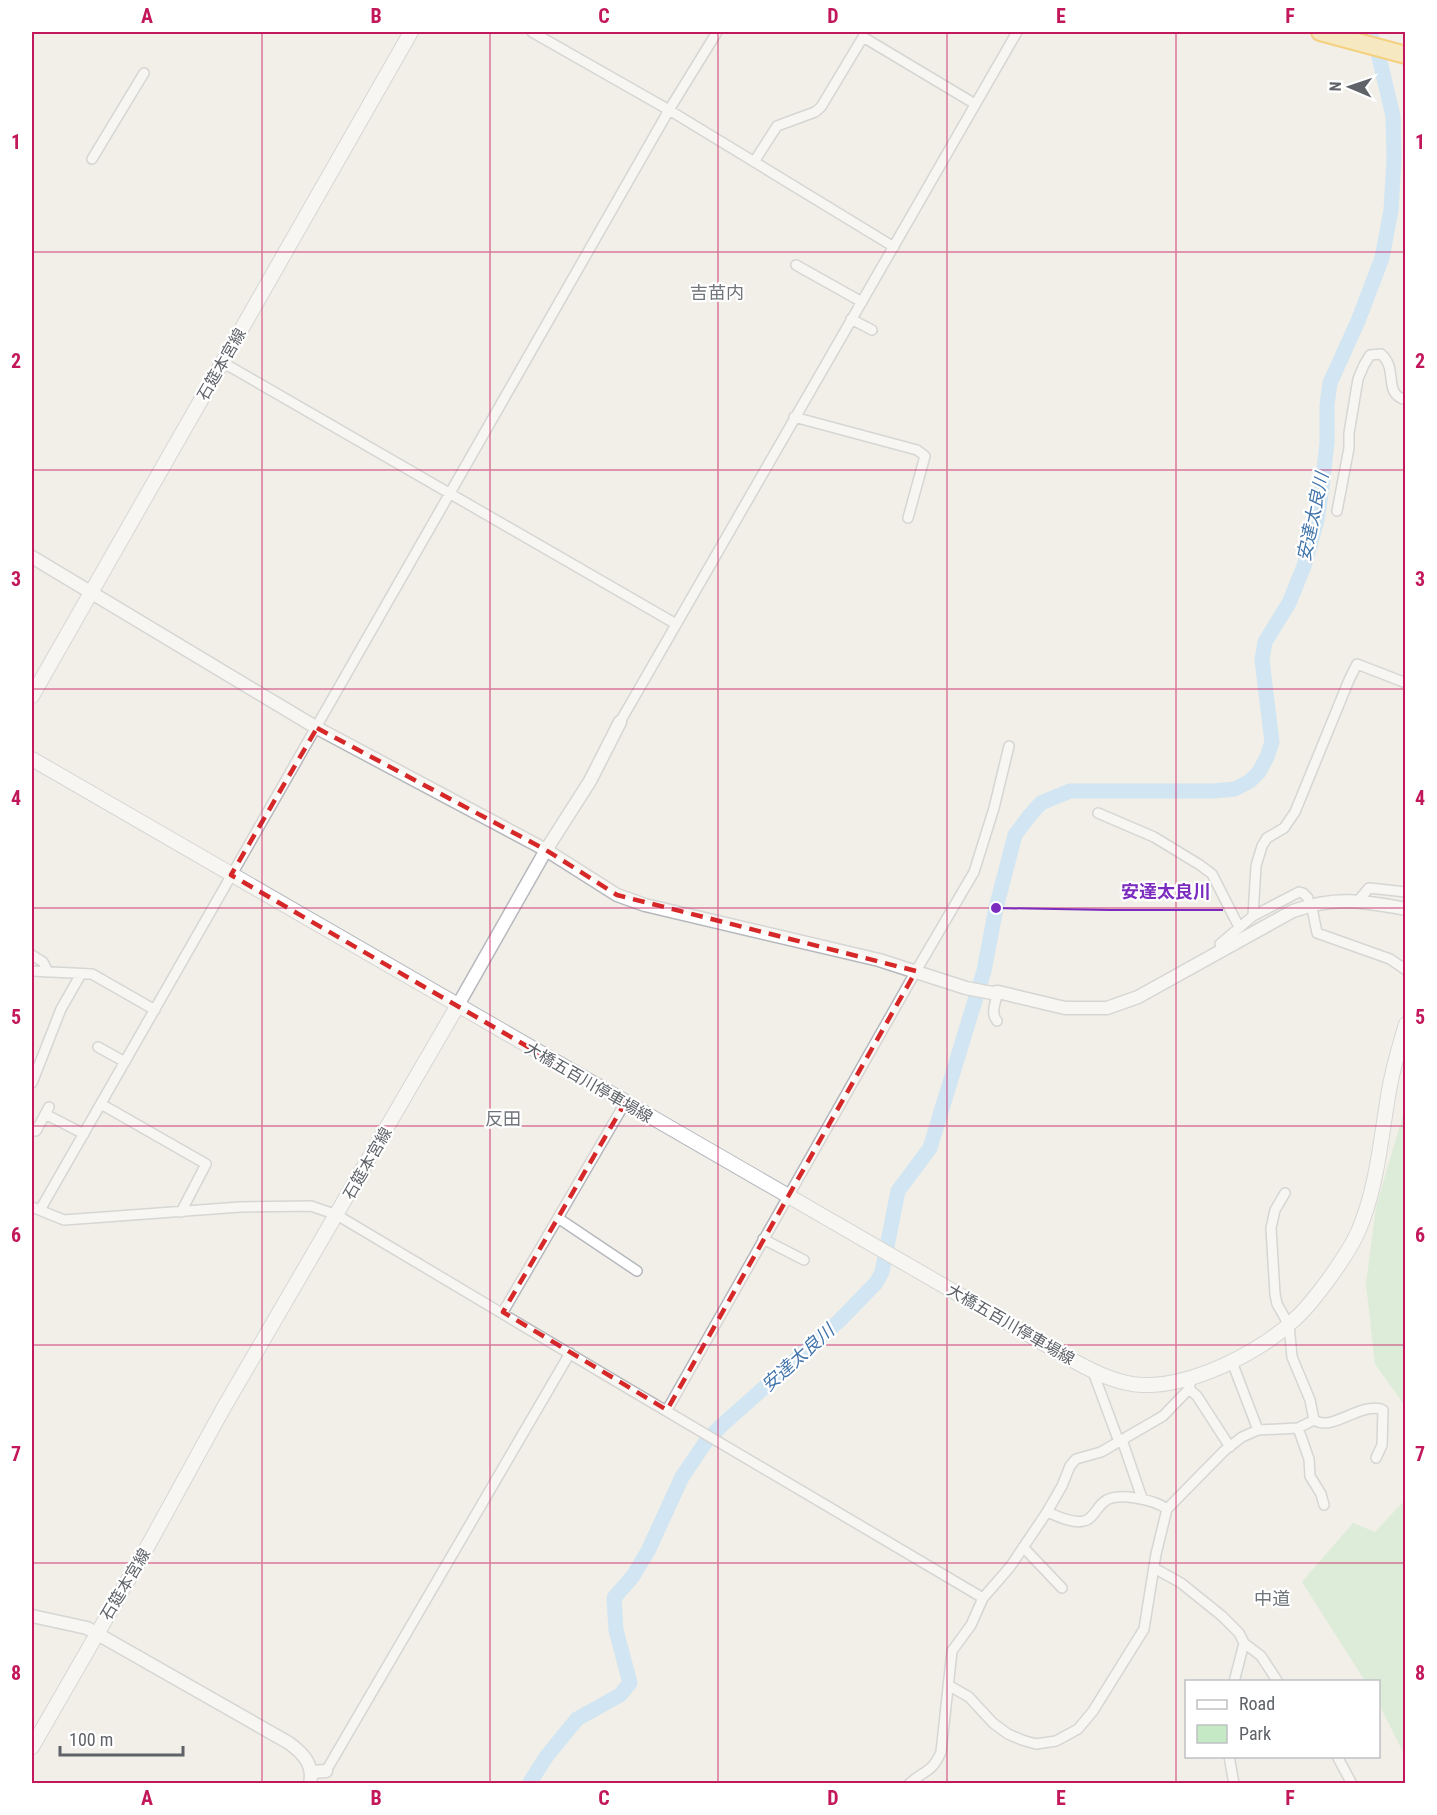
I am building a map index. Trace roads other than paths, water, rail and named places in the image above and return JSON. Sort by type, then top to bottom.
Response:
[{"type":"highway","points":[[1320,32],[1399,48]]},
{"type":"highway","points":[[1354,32],[1399,48]]},
{"type":"main road","name":"石筵本宮線","points":[[32,696],[411,32]]},
{"type":"main road","points":[[32,759],[458,1005]]},
{"type":"main road","name":"石筵本宮線","points":[[32,1747],[150,1542],[223,1409],[458,1005]]},
{"type":"main road","name":"大橋五百川停車場線","points":[[458,1005],[1093,1371],[1127,1383],[1142,1385],[1190,1383],[1232,1362],[1289,1325],[1303,1311],[1345,1256],[1357,1233],[1371,1190],[1390,1083],[1406,1024]]},
{"type":"street","points":[[532,32],[669,110],[894,247]]},
{"type":"street","points":[[717,32],[707,39],[669,110],[84,1134],[36,1208],[64,1220],[240,1207],[311,1206],[337,1215],[667,1410],[723,1446],[983,1598]]},
{"type":"street","points":[[458,1005],[546,850],[590,781],[794,417],[1017,32]]},
{"type":"street","points":[[754,162],[777,126],[815,112],[821,107],[863,37],[975,104]]},
{"type":"street","points":[[92,159],[144,73]]},
{"type":"street","points":[[796,265],[862,302]]},
{"type":"street","points":[[852,319],[872,330]]},
{"type":"street","points":[[1337,511],[1349,448],[1349,433],[1358,379],[1370,355],[1381,354],[1386,358],[1392,371],[1392,391],[1395,396],[1406,400]]},
{"type":"street","points":[[222,362],[676,624]]},
{"type":"street","points":[[794,417],[917,450],[925,456],[908,518]]},
{"type":"street","points":[[32,557],[317,728],[546,850],[618,894],[645,905],[916,970],[966,988],[1065,1008],[1107,1008],[1138,998],[1293,911],[1324,902],[1358,901],[1406,909]]},
{"type":"street","points":[[1253,916],[1256,866],[1262,846],[1268,838],[1284,828],[1296,812],[1357,664],[1406,683]]},
{"type":"street","points":[[667,1410],[916,970],[974,872],[994,808],[1009,746]]},
{"type":"street","points":[[1098,813],[1154,837],[1212,874],[1239,927]]},
{"type":"street","points":[[1358,901],[1368,888],[1406,892]]},
{"type":"street","points":[[1222,952],[1220,944],[1253,916],[1299,892],[1308,898]]},
{"type":"street","points":[[1313,913],[1317,933],[1390,959],[1406,970]]},
{"type":"street","points":[[32,955],[43,962],[48,972]]},
{"type":"street","points":[[32,970],[92,974],[155,1010]]},
{"type":"street","points":[[32,1083],[61,1009],[81,974]]},
{"type":"street","points":[[995,993],[994,1018],[997,1021]]},
{"type":"street","points":[[98,1047],[125,1062]]},
{"type":"street","points":[[503,1312],[625,1103]]},
{"type":"street","points":[[100,1104],[206,1164],[181,1212]]},
{"type":"street","points":[[36,1131],[47,1111],[84,1134]]},
{"type":"street","points":[[1284,1193],[1275,1210],[1271,1236],[1277,1304],[1289,1325],[1292,1357],[1310,1400],[1314,1420]]},
{"type":"street","points":[[558,1218],[637,1271]]},
{"type":"street","points":[[763,1239],[804,1260]]},
{"type":"street","points":[[32,1616],[87,1628],[289,1743],[303,1756],[311,1778],[326,1770],[570,1353]]},
{"type":"street","points":[[1232,1362],[1258,1430]]},
{"type":"street","points":[[1093,1371],[1142,1498]]},
{"type":"street","points":[[909,1784],[930,1770],[941,1752],[952,1651],[971,1625],[983,1598],[1010,1567],[1047,1512],[1070,1466],[1076,1459],[1101,1452],[1163,1416],[1190,1383],[1230,1447]]},
{"type":"street","points":[[948,1685],[969,1697],[993,1723],[1008,1734],[1022,1740],[1036,1744],[1056,1741],[1068,1735],[1078,1729],[1093,1711],[1144,1629],[1167,1509],[1230,1447],[1242,1437],[1258,1430],[1298,1428],[1314,1420],[1325,1423],[1339,1420],[1367,1408],[1381,1409],[1383,1410],[1382,1444],[1376,1458]]},
{"type":"street","points":[[1298,1428],[1309,1459],[1310,1476],[1322,1494],[1324,1505]]},
{"type":"street","points":[[1047,1512],[1076,1521],[1084,1521],[1090,1518],[1105,1500],[1142,1498],[1167,1509]]},
{"type":"street","points":[[1023,1547],[1062,1588]]},
{"type":"street","points":[[1154,1568],[1181,1583],[1222,1616],[1239,1633],[1244,1643],[1261,1656],[1277,1680]]},
{"type":"street","points":[[1235,1680],[1244,1643]]},
{"type":"street","points":[[1229,1758],[1234,1784]]},
{"type":"street","points":[[1338,1758],[1352,1784]]},
{"type":"waterway","name":"安達太良川","points":[[529,1784],[546,1757],[577,1719],[620,1695],[630,1683],[616,1630],[614,1598],[633,1576],[648,1551],[682,1477],[705,1443],[722,1425],[839,1321],[876,1283],[882,1272],[898,1191],[930,1148],[984,971],[996,908],[1015,835],[1041,803],[1070,791],[1235,789],[1250,781],[1259,772],[1267,757],[1272,742],[1262,660],[1265,642],[1289,603],[1304,566],[1317,520],[1322,487],[1330,383],[1358,321],[1382,258],[1391,210],[1394,159],[1393,116],[1378,53],[1369,32]]},
{"type":"place","name":"安達太良川","points":[[996,908]]},
{"type":"district","name":"吉苗内","points":[[717,293]]},
{"type":"district","name":"反田","points":[[503,1119]]},
{"type":"district","name":"中道","points":[[1272,1599]]}]
